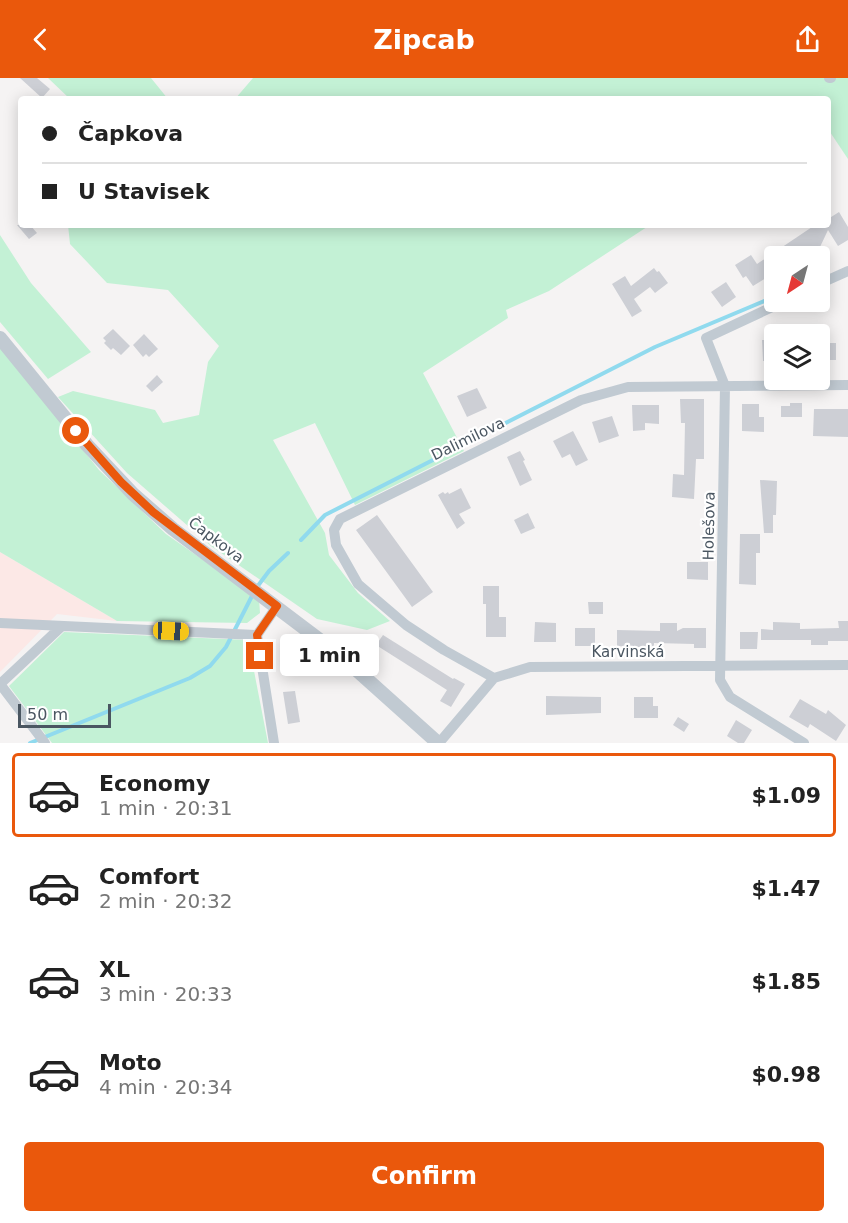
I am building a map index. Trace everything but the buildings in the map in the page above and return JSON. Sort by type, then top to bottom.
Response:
[{"type":"street","points":[[830,279],[848,271]]},
{"type":"street","points":[[725,386],[706,338],[764,311]]},
{"type":"street","name":"Čapkova","points":[[0,338],[87,445],[133,494],[173,529],[277,606],[354,667],[438,743]]},
{"type":"street","name":"Dalimilova","points":[[494,678],[444,650],[406,625],[358,584],[336,545],[334,530],[340,519],[581,400],[628,387],[848,385]]},
{"type":"street","name":"Holešova","points":[[725,386],[721,684],[730,697],[804,743]]},
{"type":"street","points":[[274,743],[257,635],[277,606]]},
{"type":"street","points":[[0,623],[257,635]]},
{"type":"street","points":[[45,743],[0,684],[62,626]]},
{"type":"street","name":"Karvinská","points":[[494,678],[530,667],[848,665]]},
{"type":"street","points":[[438,743],[494,678]]},
{"type":"shaded area","points":[[0,552],[117,621],[57,614],[0,672]]},
{"type":"green space","points":[[48,78],[151,78],[166,96],[67,96]]},
{"type":"green space","points":[[253,78],[848,78],[848,159],[831,134],[831,96],[238,96]]},
{"type":"green space","points":[[68,228],[645,228],[549,291],[506,310],[508,318],[423,373],[464,451],[355,505],[315,423],[273,440],[325,533],[329,555],[358,593],[390,621],[367,630],[317,619],[211,546],[127,473],[58,397],[73,391],[155,410],[163,423],[199,415],[208,362],[219,346],[168,290],[107,283],[70,244]]},
{"type":"green space","points":[[0,235],[31,283],[91,352],[48,379],[0,322]]},
{"type":"green space","points":[[0,346],[99,470],[166,534],[259,599],[260,613],[247,623],[117,621],[0,552]]},
{"type":"green space","points":[[64,632],[248,640],[268,743],[52,743],[9,686]]},
{"type":"waterway","points":[[301,540],[325,515],[655,347],[764,301]]},
{"type":"waterway","points":[[257,587],[269,571],[288,553]]},
{"type":"waterway","points":[[30,743],[190,678],[210,666],[226,647],[253,594]]},
{"type":"route","points":[[76,431],[121,482],[153,512],[277,606],[257,635],[260,656]]}]
